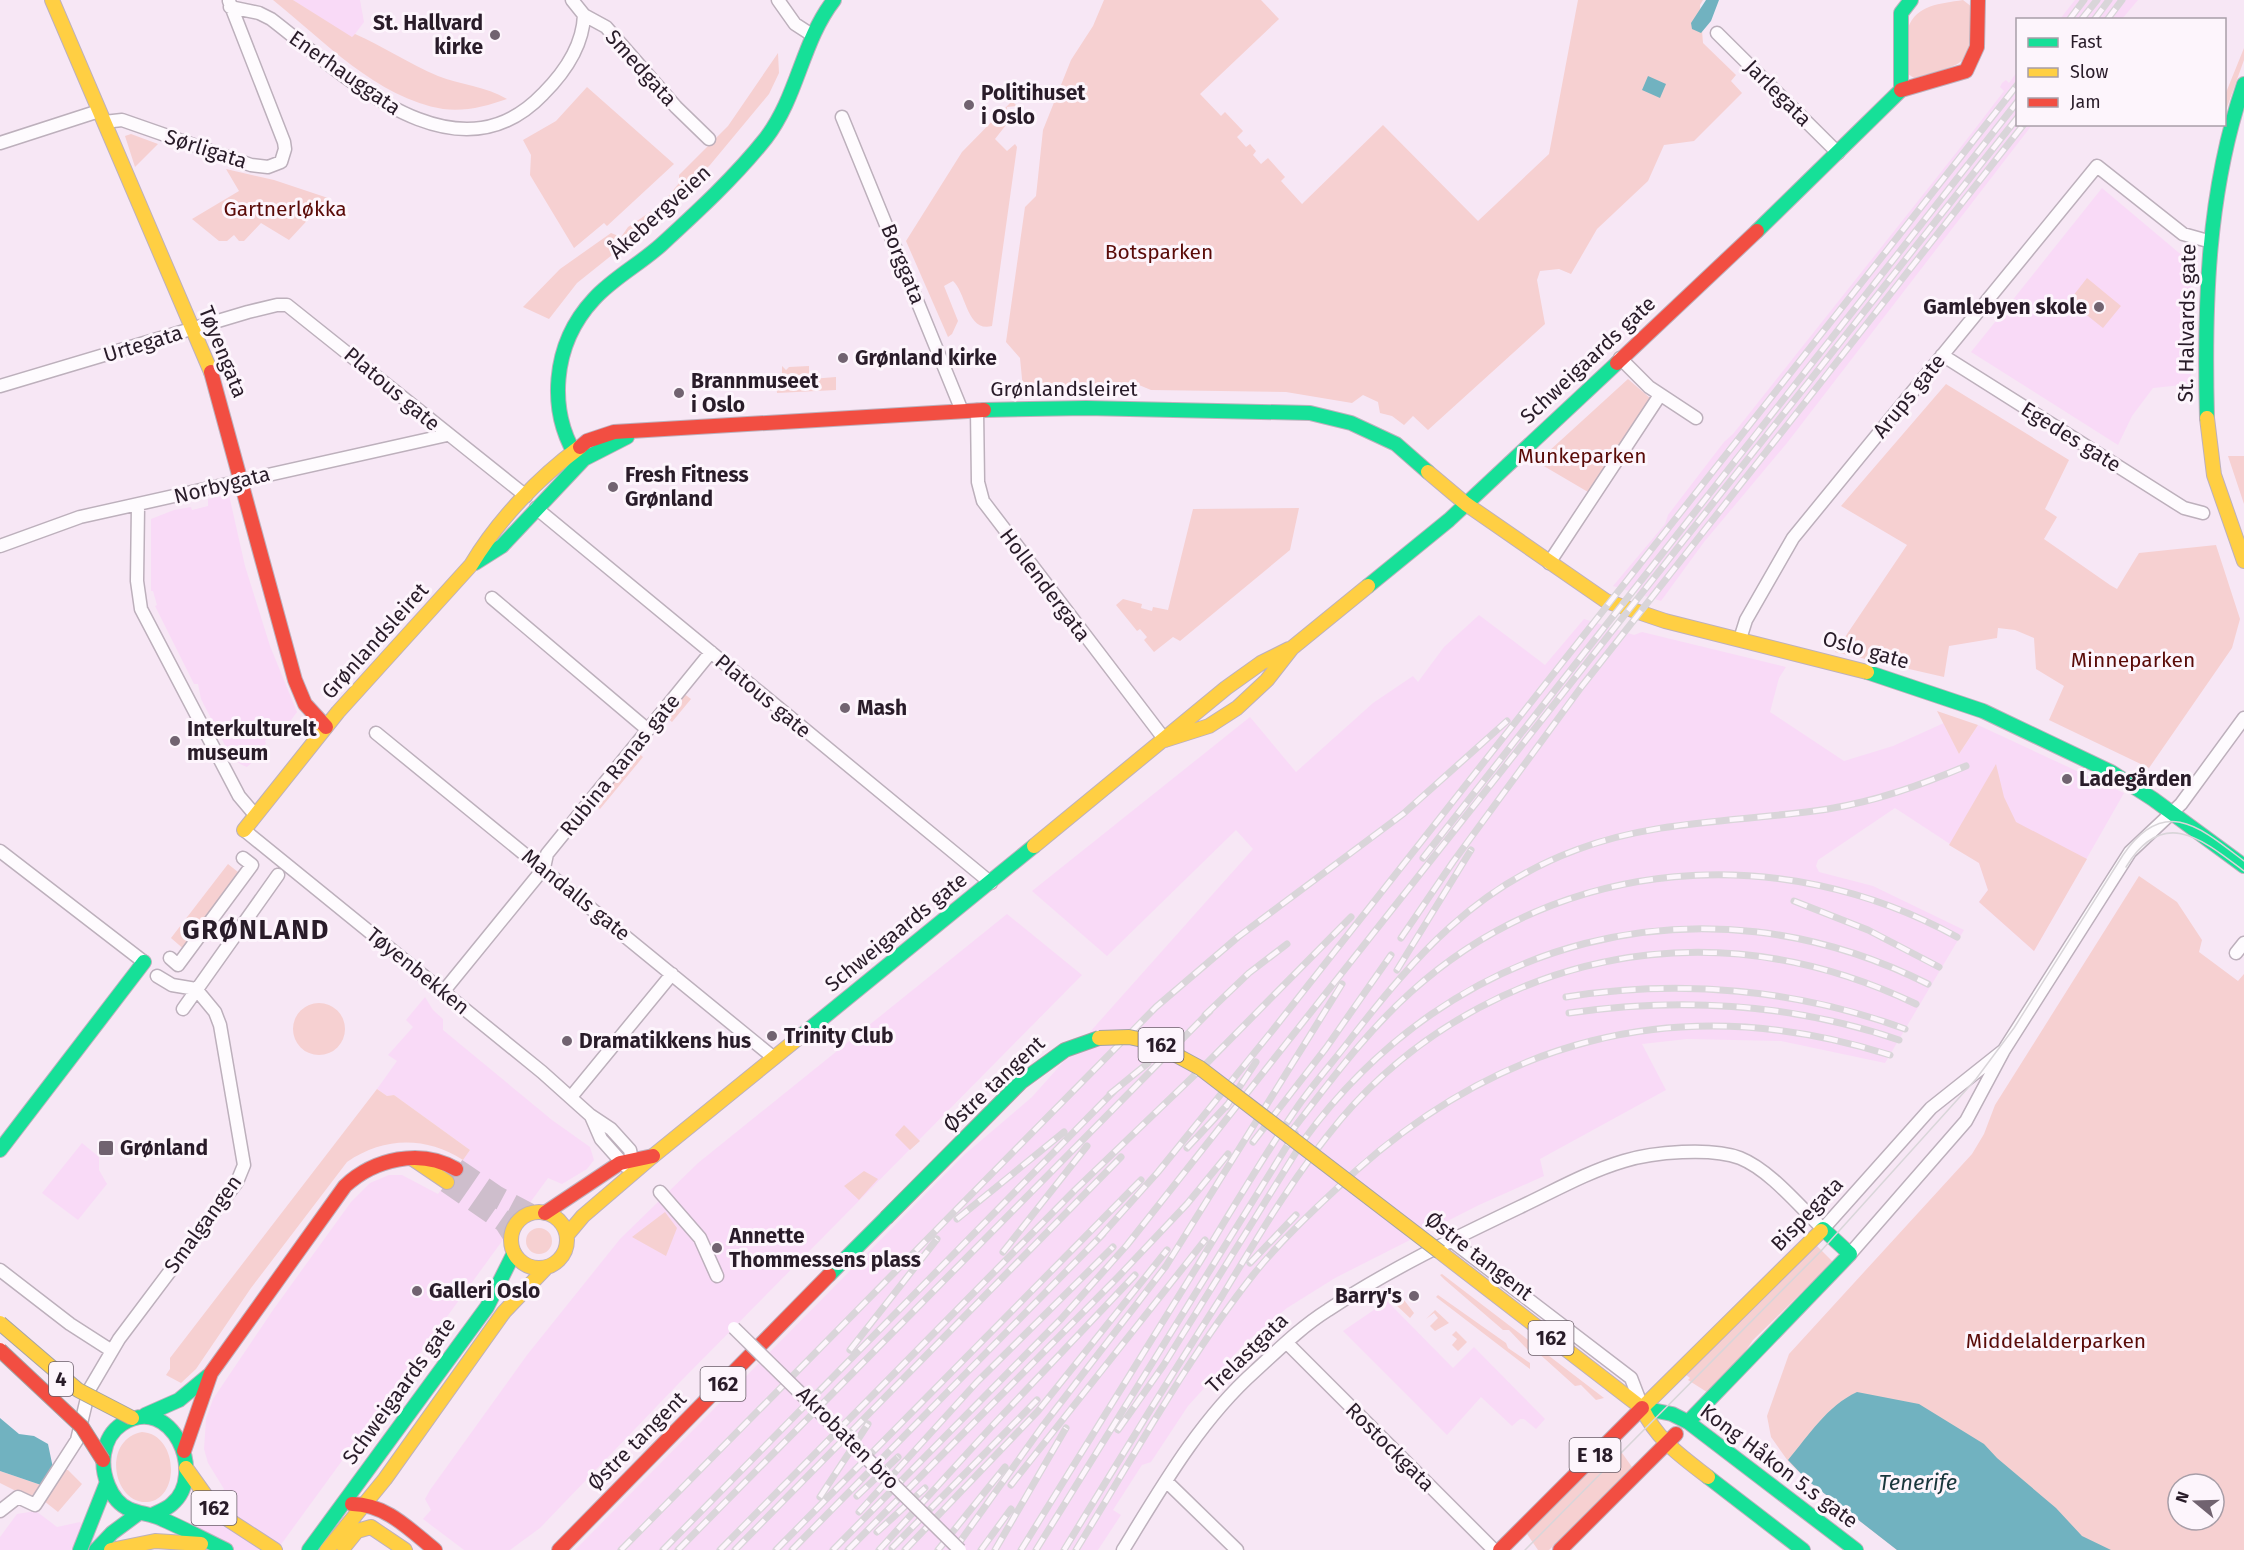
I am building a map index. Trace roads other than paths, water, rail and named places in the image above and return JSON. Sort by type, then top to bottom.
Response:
[{"type":"main road","name":"Tøyengata","points":[[52,0],[222,401],[295,680],[305,704],[326,727]]},
{"type":"main road","name":"Åkebergveien","points":[[576,457],[557,402],[562,362],[574,328],[593,301],[615,280],[660,247],[720,188],[764,140],[789,101],[813,35],[834,0]]},
{"type":"main road","points":[[1906,1],[1901,13],[1901,90],[1966,70],[1974,63],[1977,53],[1978,0]]},
{"type":"main road","name":"St. Halvards gate","points":[[2244,84],[2223,149],[2208,241],[2209,443],[2216,480],[2244,561]]},
{"type":"main road","name":"Schweigaards gate","points":[[545,1213],[629,1164],[653,1156],[1252,669],[1292,648],[1466,504],[1838,153],[1901,90]]},
{"type":"main road","name":"Grønlandsleiret","points":[[244,830],[326,727],[471,565],[483,545],[526,496],[576,457],[598,436],[614,432],[977,410],[1086,408],[1285,411],[1325,416],[1361,427],[1396,444],[1466,504]]},
{"type":"main road","name":"Grønlandsleiret","points":[[471,565],[490,556],[536,508],[576,457]]},
{"type":"main road","name":"Oslo gate","points":[[1466,504],[1549,563],[1614,605],[1870,673],[1974,708],[2111,772],[2244,866]]},
{"type":"main road","name":"Schweigaards gate","points":[[1165,740],[1221,719],[1274,673],[1292,648]]},
{"type":"main road","points":[[0,1150],[144,962]]},
{"type":"main road","name":"Østre tangent","points":[[559,1550],[1021,1082],[1044,1062],[1082,1040],[1111,1035],[1132,1035],[1170,1050],[1200,1068],[1642,1408]]},
{"type":"main road","points":[[413,1159],[447,1182]]},
{"type":"main road","name":"162","points":[[222,1548],[120,1503],[107,1482],[103,1460],[108,1437],[121,1424],[179,1400],[211,1372],[335,1198],[353,1178],[381,1161],[442,1160],[456,1169]]},
{"type":"main road","name":"Schweigaards gate","points":[[567,1235],[629,1164]]},
{"type":"main road","points":[[545,1213],[560,1220],[567,1235],[567,1246],[562,1257],[544,1269],[530,1267],[516,1256],[511,1240],[518,1221],[529,1214],[545,1213]]},
{"type":"main road","name":"Trelastgata","points":[[1823,1229],[1851,1254]]},
{"type":"main road","name":"Bispegata","points":[[1642,1408],[1823,1229]]},
{"type":"main road","name":"Bispegata","points":[[1688,1422],[1851,1254]]},
{"type":"main road","name":"Schweigaards gate","points":[[309,1550],[487,1306],[516,1256]]},
{"type":"main road","name":"Schweigaards gate","points":[[327,1550],[386,1479],[504,1312],[544,1269]]},
{"type":"main road","name":"4","points":[[0,1323],[70,1386],[104,1407],[138,1417]]},
{"type":"main road","name":"4","points":[[0,1350],[82,1427],[103,1460]]},
{"type":"main road","name":"162","points":[[184,1451],[211,1372]]},
{"type":"main road","name":"162","points":[[1642,1408],[1650,1425],[1665,1444],[1803,1550]]},
{"type":"main road","name":"Kong Håkon 5.s gate","points":[[1642,1408],[1672,1414],[1688,1422],[1856,1550]]},
{"type":"main road","name":"E 18","points":[[1500,1550],[1642,1408]]},
{"type":"main road","name":"162","points":[[96,1550],[112,1533],[145,1514],[163,1511],[175,1501],[182,1488],[186,1468],[180,1438],[168,1425],[138,1417]]},
{"type":"main road","name":"E 18","points":[[1560,1550],[1688,1422]]},
{"type":"main road","name":"162","points":[[186,1468],[218,1513],[275,1550]]},
{"type":"main road","points":[[381,1509],[378,1495],[386,1479]]},
{"type":"main road","points":[[80,1550],[107,1482]]},
{"type":"main road","points":[[333,1516],[349,1505],[364,1504],[381,1509],[435,1550]]},
{"type":"main road","points":[[342,1550],[357,1531],[367,1527],[378,1530],[405,1550]]},
{"type":"main road","name":"162","points":[[111,1550],[130,1542],[150,1539],[222,1548]]},
{"type":"street","name":"Smedgata","points":[[572,0],[584,15],[606,27],[676,107],[709,139]]},
{"type":"street","points":[[778,0],[795,24],[813,35]]},
{"type":"street","name":"Sørligata","points":[[102,117],[122,120],[251,165],[268,167],[281,162],[285,149],[284,142],[229,3]]},
{"type":"street","name":"Enerhauggata","points":[[229,3],[259,13],[271,20],[395,110],[422,122],[459,129],[501,122],[534,103],[560,75],[570,60],[583,31],[584,15]]},
{"type":"street","name":"Jarlegata","points":[[1717,33],[1838,153]]},
{"type":"street","points":[[0,143],[102,117]]},
{"type":"street","name":"Borggata","points":[[842,117],[962,411]]},
{"type":"street","name":"Arups gate","points":[[1740,639],[1746,620],[1793,538],[2097,166],[2183,234],[2208,241]]},
{"type":"street","name":"Urtegata","points":[[0,386],[277,304],[287,305]]},
{"type":"street","name":"Platous gate","points":[[287,305],[526,496]]},
{"type":"street","name":"Egedes gate","points":[[1942,356],[2184,508],[2203,513]]},
{"type":"street","points":[[1620,358],[1639,379],[1696,418]]},
{"type":"street","points":[[1549,563],[1660,395]]},
{"type":"street","name":"Hollendergata","points":[[977,410],[978,482],[983,501],[1165,740]]},
{"type":"street","name":"Norbygata","points":[[0,546],[80,517],[138,506],[225,486],[242,479],[447,435]]},
{"type":"street","points":[[138,506],[137,581],[141,609],[239,796],[255,815]]},
{"type":"street","name":"Platous gate","points":[[536,508],[991,883]]},
{"type":"street","points":[[492,598],[648,730]]},
{"type":"street","name":"Rubina Ranas gate","points":[[443,992],[544,868],[547,854],[711,652]]},
{"type":"street","name":"Bispegata","points":[[1851,1254],[1958,1132],[1970,1115],[2004,1050],[2130,852],[2172,813],[2244,718]]},
{"type":"street","name":"Mandalls gate","points":[[376,733],[774,1058]]},
{"type":"street","name":"Tøyenbekken","points":[[244,830],[625,1142],[629,1164]]},
{"type":"street","points":[[0,851],[144,962]]},
{"type":"street","points":[[170,958],[178,965],[252,866],[243,858]]},
{"type":"street","points":[[183,1009],[278,875]]},
{"type":"street","points":[[571,1097],[672,974]]},
{"type":"street","points":[[157,976],[172,985],[196,989]]},
{"type":"street","name":"Smalgangen","points":[[0,1511],[18,1497],[35,1504],[37,1502],[77,1440],[88,1390],[119,1339],[242,1173],[244,1159],[220,1024],[215,1012],[196,989]]},
{"type":"street","name":"Bispegata","points":[[1823,1229],[1931,1108],[2004,1050]]},
{"type":"street","name":"Tøyenbekken","points":[[590,1115],[601,1139],[629,1164]]},
{"type":"street","name":"Trelastgata","points":[[1124,1550],[1166,1481],[1223,1404],[1287,1343],[1329,1309],[1452,1241],[1585,1175],[1641,1157],[1676,1154],[1726,1155],[1741,1159],[1763,1172],[1823,1229]]},
{"type":"street","points":[[660,1192],[700,1238],[717,1275]]},
{"type":"street","points":[[1452,1241],[1631,1378],[1642,1408]]},
{"type":"street","points":[[0,1270],[70,1324],[112,1351]]},
{"type":"street","name":"Akrobaten bro","points":[[732,1324],[960,1550]]},
{"type":"street","name":"Rostockgata","points":[[1287,1343],[1494,1550]]},
{"type":"street","points":[[1166,1481],[1237,1550]]},
{"type":"water","points":[[1706,0],[1719,0],[1711,21],[1701,33],[1692,29],[1691,23]]},
{"type":"water","points":[[1648,76],[1666,84],[1660,98],[1642,90]]},
{"type":"water","name":"Tenerife","points":[[1857,1392],[1919,1404],[1984,1444],[1997,1458],[2056,1508],[2082,1536],[2111,1550],[1897,1550],[1807,1480],[1788,1460],[1828,1413]]},
{"type":"water","points":[[0,1418],[19,1434],[34,1436],[48,1444],[53,1468],[41,1485],[0,1471]]},
{"type":"tunnel","points":[[456,1169],[497,1197],[529,1214]]},
{"type":"tunnel","points":[[447,1182],[505,1222],[512,1233]]},
{"type":"tram line","points":[[1525,1550],[1821,1251],[1976,1079],[2014,1028],[2123,855],[2138,837],[2153,826],[2168,822],[2182,823],[2197,828],[2212,837],[2244,861]]},
{"type":"tram line","points":[[2126,867],[2140,848],[2154,837],[2169,833],[2183,834],[2198,840],[2244,871]]},
{"type":"railway","points":[[2070,18],[2084,0]]},
{"type":"railway","points":[[2083,18],[2097,0]]},
{"type":"railway","points":[[2096,18],[2109,0]]},
{"type":"railway","points":[[2108,18],[2122,0]]},
{"type":"railway","points":[[1099,1238],[1158,1172],[1276,1026],[2016,87]]},
{"type":"railway","points":[[1423,858],[2016,104]]},
{"type":"railway","points":[[833,1550],[1061,1319],[1127,1245],[2016,120]]},
{"type":"railway","points":[[1401,938],[1453,862],[1582,686],[2022,126]]},
{"type":"railway","points":[[621,1550],[1156,1007],[1238,937],[1403,814],[1507,721]]},
{"type":"railway","points":[[1021,1550],[1296,1109],[1400,978],[1451,927],[1478,904],[1508,883],[1540,865],[1607,840],[1669,827],[1846,806],[1898,792],[1966,766]]},
{"type":"railway","points":[[1397,970],[1471,850]]},
{"type":"railway","points":[[1287,1137],[1361,1044],[1411,992],[1471,946],[1535,912],[1604,889],[1675,877],[1747,876],[1819,885],[1889,906],[1957,937]]},
{"type":"railway","points":[[1794,901],[1868,930],[1939,967]]},
{"type":"railway","points":[[720,1550],[1075,1190],[1204,1066],[1351,917]]},
{"type":"railway","points":[[1118,1430],[1163,1366],[1303,1141],[1363,1071],[1431,1014],[1506,972],[1586,943],[1670,930],[1755,932],[1842,950],[1928,984]]},
{"type":"railway","points":[[1205,1015],[1249,973],[1287,944]]},
{"type":"railway","points":[[1064,1550],[1308,1161],[1371,1086],[1441,1031],[1479,1008],[1561,973],[1604,962],[1648,955],[1683,953],[1752,956],[1819,968],[1852,978],[1916,1004]]},
{"type":"railway","points":[[1253,1142],[1326,1048],[1391,955]]},
{"type":"railway","points":[[954,1550],[1042,1427],[1166,1266],[1342,984]]},
{"type":"railway","points":[[1566,997],[1652,989],[1738,991],[1822,1005],[1864,1015],[1905,1029]]},
{"type":"railway","points":[[1569,1013],[1653,1005],[1736,1007],[1818,1018],[1899,1040]]},
{"type":"railway","points":[[678,1550],[1210,1011]]},
{"type":"railway","points":[[1076,1550],[1205,1341],[1262,1264],[1323,1202],[1394,1139],[1457,1097],[1523,1064],[1591,1041],[1662,1029],[1736,1027],[1812,1035],[1890,1055]]},
{"type":"railway","points":[[1226,1107],[1256,1062]]},
{"type":"railway","points":[[1110,1094],[1148,1063]]},
{"type":"railway","points":[[663,1550],[1115,1090]]},
{"type":"railway","points":[[1187,1148],[1228,1104]]},
{"type":"railway","points":[[957,1219],[1064,1132]]},
{"type":"railway","points":[[1036,1550],[1295,1133]]},
{"type":"railway","points":[[1003,1252],[1087,1146]]},
{"type":"railway","points":[[848,1550],[1118,1277],[1187,1204],[1228,1154]]},
{"type":"railway","points":[[735,1550],[1121,1157]]},
{"type":"railway","points":[[776,1550],[1141,1180]]},
{"type":"railway","points":[[1250,1263],[1296,1215]]},
{"type":"railway","points":[[792,1550],[1103,1234]]},
{"type":"railway","points":[[850,1350],[937,1239]]},
{"type":"railway","points":[[1011,1485],[1205,1240]]},
{"type":"railway","points":[[859,1512],[977,1382],[1113,1247]]},
{"type":"railway","points":[[905,1550],[1038,1411],[1167,1250]]},
{"type":"railway","points":[[879,1550],[1135,1275]]},
{"type":"railway","points":[[892,1548],[1037,1400]]},
{"type":"railway","points":[[820,1497],[868,1424]]},
{"type":"railway","points":[[995,1550],[1066,1428]]},
{"type":"railway","points":[[857,1496],[898,1457]]},
{"type":"railway","points":[[938,1550],[1005,1467]]},
{"type":"railway","points":[[877,1532],[925,1488]]},
{"type":"railway","points":[[981,1550],[1011,1509]]},
{"type":"place","name":"St. Hallvard kirke","points":[[495,35]]},
{"type":"place","name":"Politihuset i Oslo","points":[[969,105]]},
{"type":"place","name":"Gamlebyen skole","points":[[2099,307]]},
{"type":"place","name":"Grønland kirke","points":[[843,358]]},
{"type":"place","name":"Brannmuseet i Oslo","points":[[679,393]]},
{"type":"place","name":"Fresh Fitness Grønland","points":[[613,487]]},
{"type":"place","name":"Mash","points":[[845,708]]},
{"type":"place","name":"Interkulturelt museum","points":[[175,741]]},
{"type":"place","name":"Ladegården","points":[[2067,779]]},
{"type":"place","name":"Trinity Club","points":[[772,1036]]},
{"type":"place","name":"Dramatikkens hus","points":[[567,1041]]},
{"type":"place","name":"Grønland","points":[[106,1148]]},
{"type":"place","name":"Annette Thommessens plass","points":[[717,1248]]},
{"type":"place","name":"Galleri Oslo","points":[[417,1291]]},
{"type":"place","name":"Barry's","points":[[1414,1296]]},
{"type":"district","name":"GRØNLAND","points":[[256,930]]},
{"type":"park label","name":"Gartnerløkka","points":[[285,209]]},
{"type":"park label","name":"Botsparken","points":[[1159,252]]},
{"type":"park label","name":"Munkeparken","points":[[1582,456]]},
{"type":"park label","name":"Minneparken","points":[[2133,660]]},
{"type":"park label","name":"Middelalderparken","points":[[2056,1341]]}]
